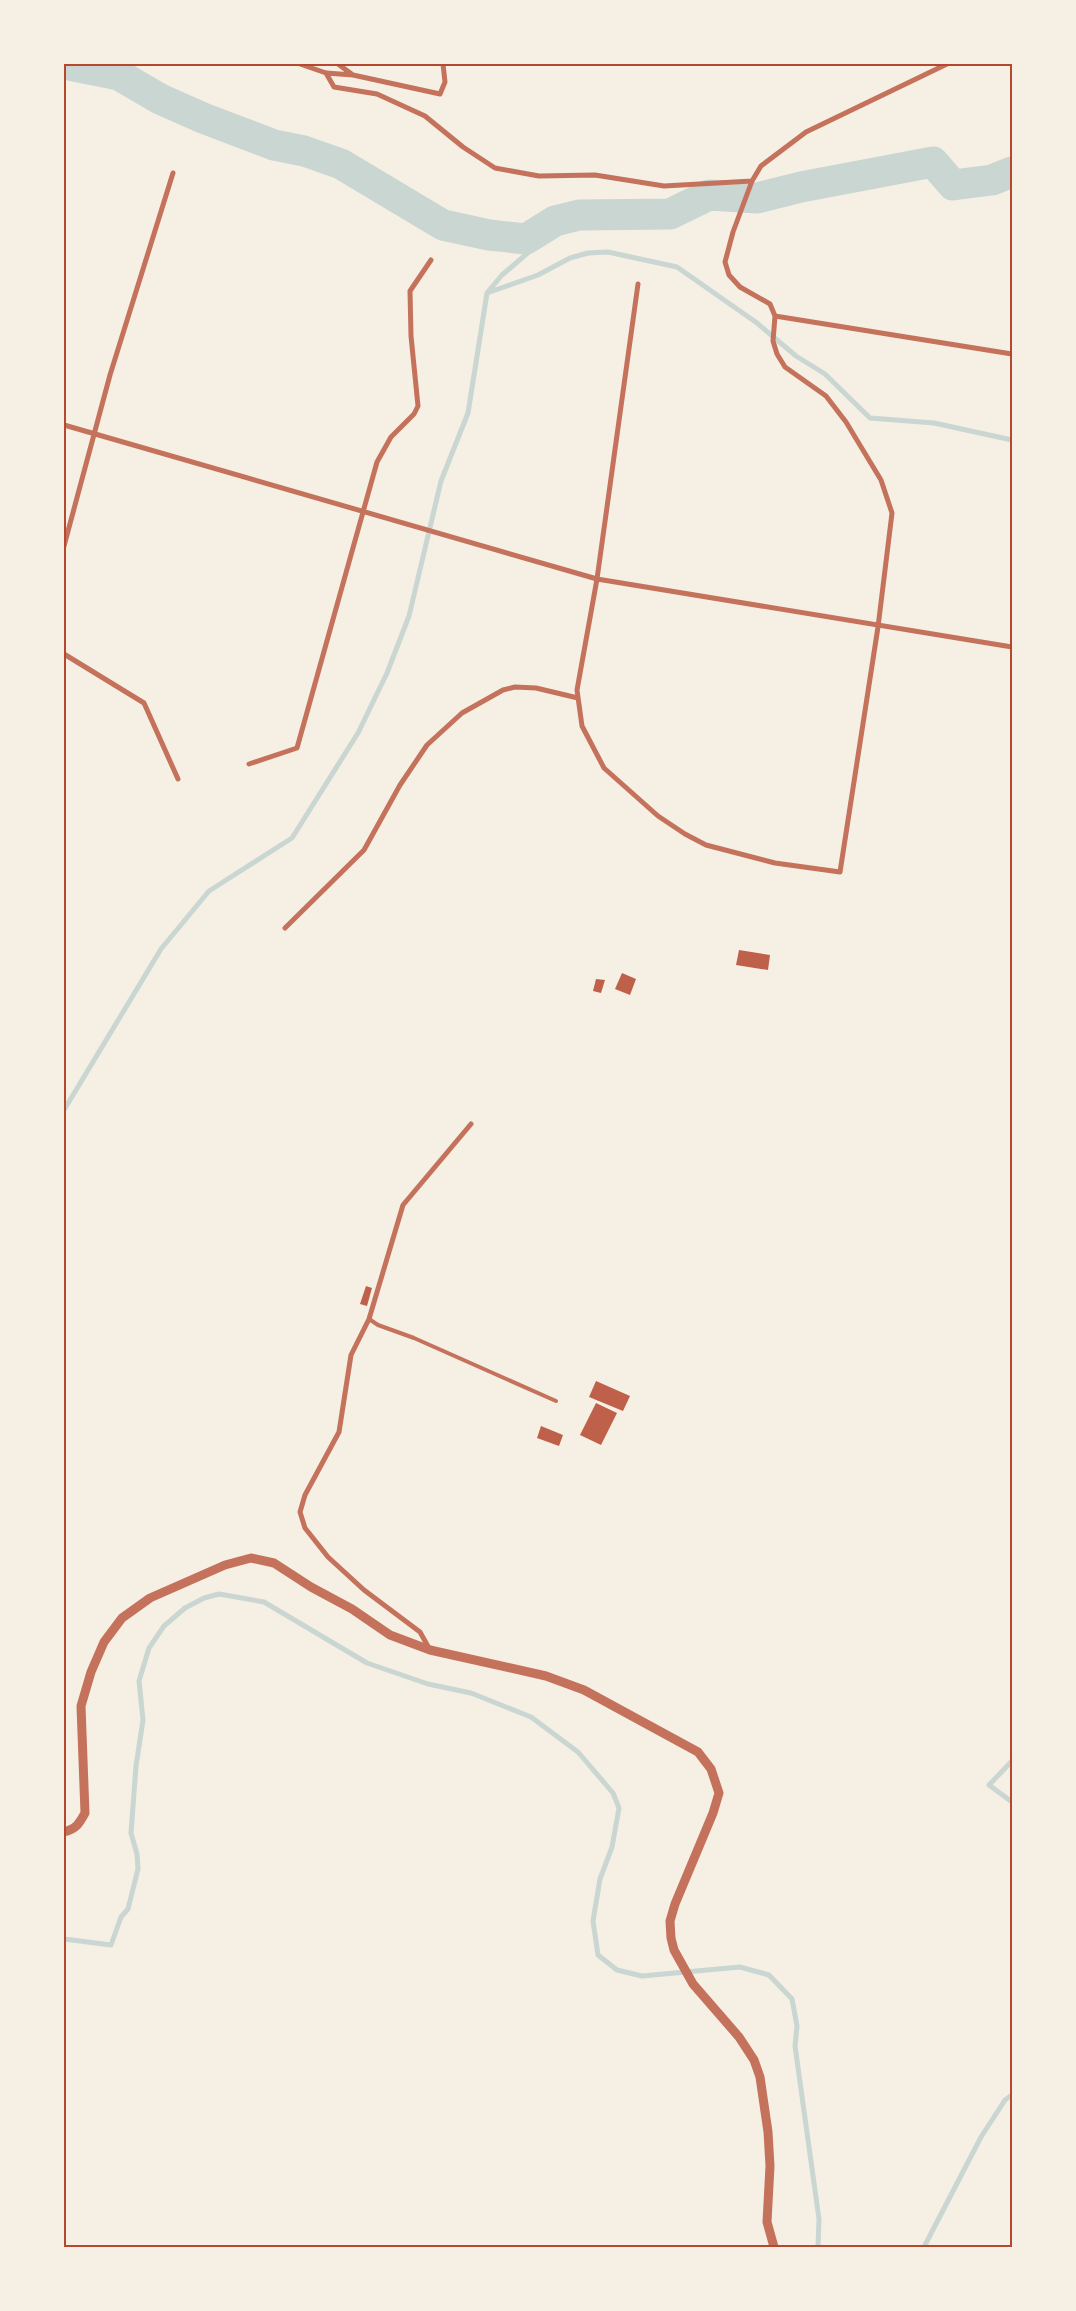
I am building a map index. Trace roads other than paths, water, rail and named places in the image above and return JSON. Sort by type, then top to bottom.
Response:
[{"type":"street","points":[[300,64],[326,73],[353,75],[440,94],[445,82],[443,64]]},
{"type":"street","points":[[338,64],[353,75]]},
{"type":"street","points":[[638,284],[597,579],[577,690],[582,726],[604,768],[658,816],[684,834],[706,846],[775,863],[840,872],[878,627],[892,513],[881,480],[846,422],[826,396],[786,367],[777,354],[773,341],[775,316],[770,304],[740,287],[729,275],[725,262],[733,232],[752,180],[761,166],[806,132],[947,64]]},
{"type":"street","points":[[326,73],[334,87],[377,94],[425,116],[463,147],[495,168],[539,176],[595,175],[664,186],[752,180]]},
{"type":"street","points":[[64,546],[110,375],[173,173]]},
{"type":"street","points":[[249,764],[297,748],[377,462],[391,437],[414,414],[418,406],[411,336],[410,291],[430,260]]},
{"type":"street","points":[[775,316],[1012,354]]},
{"type":"street","points":[[64,425],[597,579],[878,627],[1012,647]]},
{"type":"street","points":[[64,654],[144,703],[178,779]]},
{"type":"street","points":[[285,928],[364,850],[400,785],[427,745],[462,713],[503,690],[515,687],[536,688],[578,698]]},
{"type":"street","points":[[430,1650],[420,1632],[364,1590],[328,1557],[306,1528],[300,1512],[305,1496],[338,1432],[352,1355],[369,1319],[403,1205],[471,1124]]},
{"type":"street","points":[[64,1832],[73,1830],[80,1824],[85,1813],[81,1706],[91,1672],[104,1642],[122,1618],[150,1598],[216,1568],[251,1558],[274,1563],[311,1587],[352,1609],[390,1635],[430,1650],[546,1676],[584,1690],[698,1752],[711,1769],[719,1793],[713,1813],[675,1904],[670,1921],[671,1938],[674,1950],[693,1984],[739,2037],[754,2060],[760,2077],[768,2132],[770,2166],[767,2222],[774,2247]]},
{"type":"lane","points":[[369,1319],[378,1325],[414,1338],[556,1400]]},
{"type":"waterway","points":[[64,64],[119,75],[160,99],[203,118],[274,145],[304,151],[341,164],[443,225],[489,235],[526,239],[555,221],[579,215],[670,214],[709,195],[757,198],[801,187],[933,162],[953,185],[992,180],[1012,172]]},
{"type":"waterway","points":[[64,1110],[161,949],[209,891],[292,838],[358,733],[387,673],[409,616],[441,481],[468,413],[487,293],[502,275],[530,251],[542,229]]},
{"type":"waterway","points":[[487,293],[538,275],[570,258],[588,253],[608,252],[677,267],[757,323],[796,356],[825,374],[870,418],[934,423],[1012,440]]},
{"type":"waterway","points":[[64,1939],[111,1945],[121,1917],[128,1909],[138,1869],[137,1854],[131,1833],[136,1766],[143,1720],[139,1681],[149,1648],[164,1626],[185,1608],[204,1598],[219,1594],[264,1602],[367,1663],[428,1684],[471,1693],[531,1717],[578,1752],[613,1793],[619,1808],[612,1847],[600,1879],[593,1921],[598,1955],[617,1970],[642,1976],[740,1967],[769,1975],[792,1999],[797,2026],[795,2046],[819,2219],[818,2247]]},
{"type":"waterway","points":[[1012,1761],[989,1785],[1012,1802]]},
{"type":"waterway","points":[[924,2247],[981,2137],[1005,2100],[1012,2095]]}]
